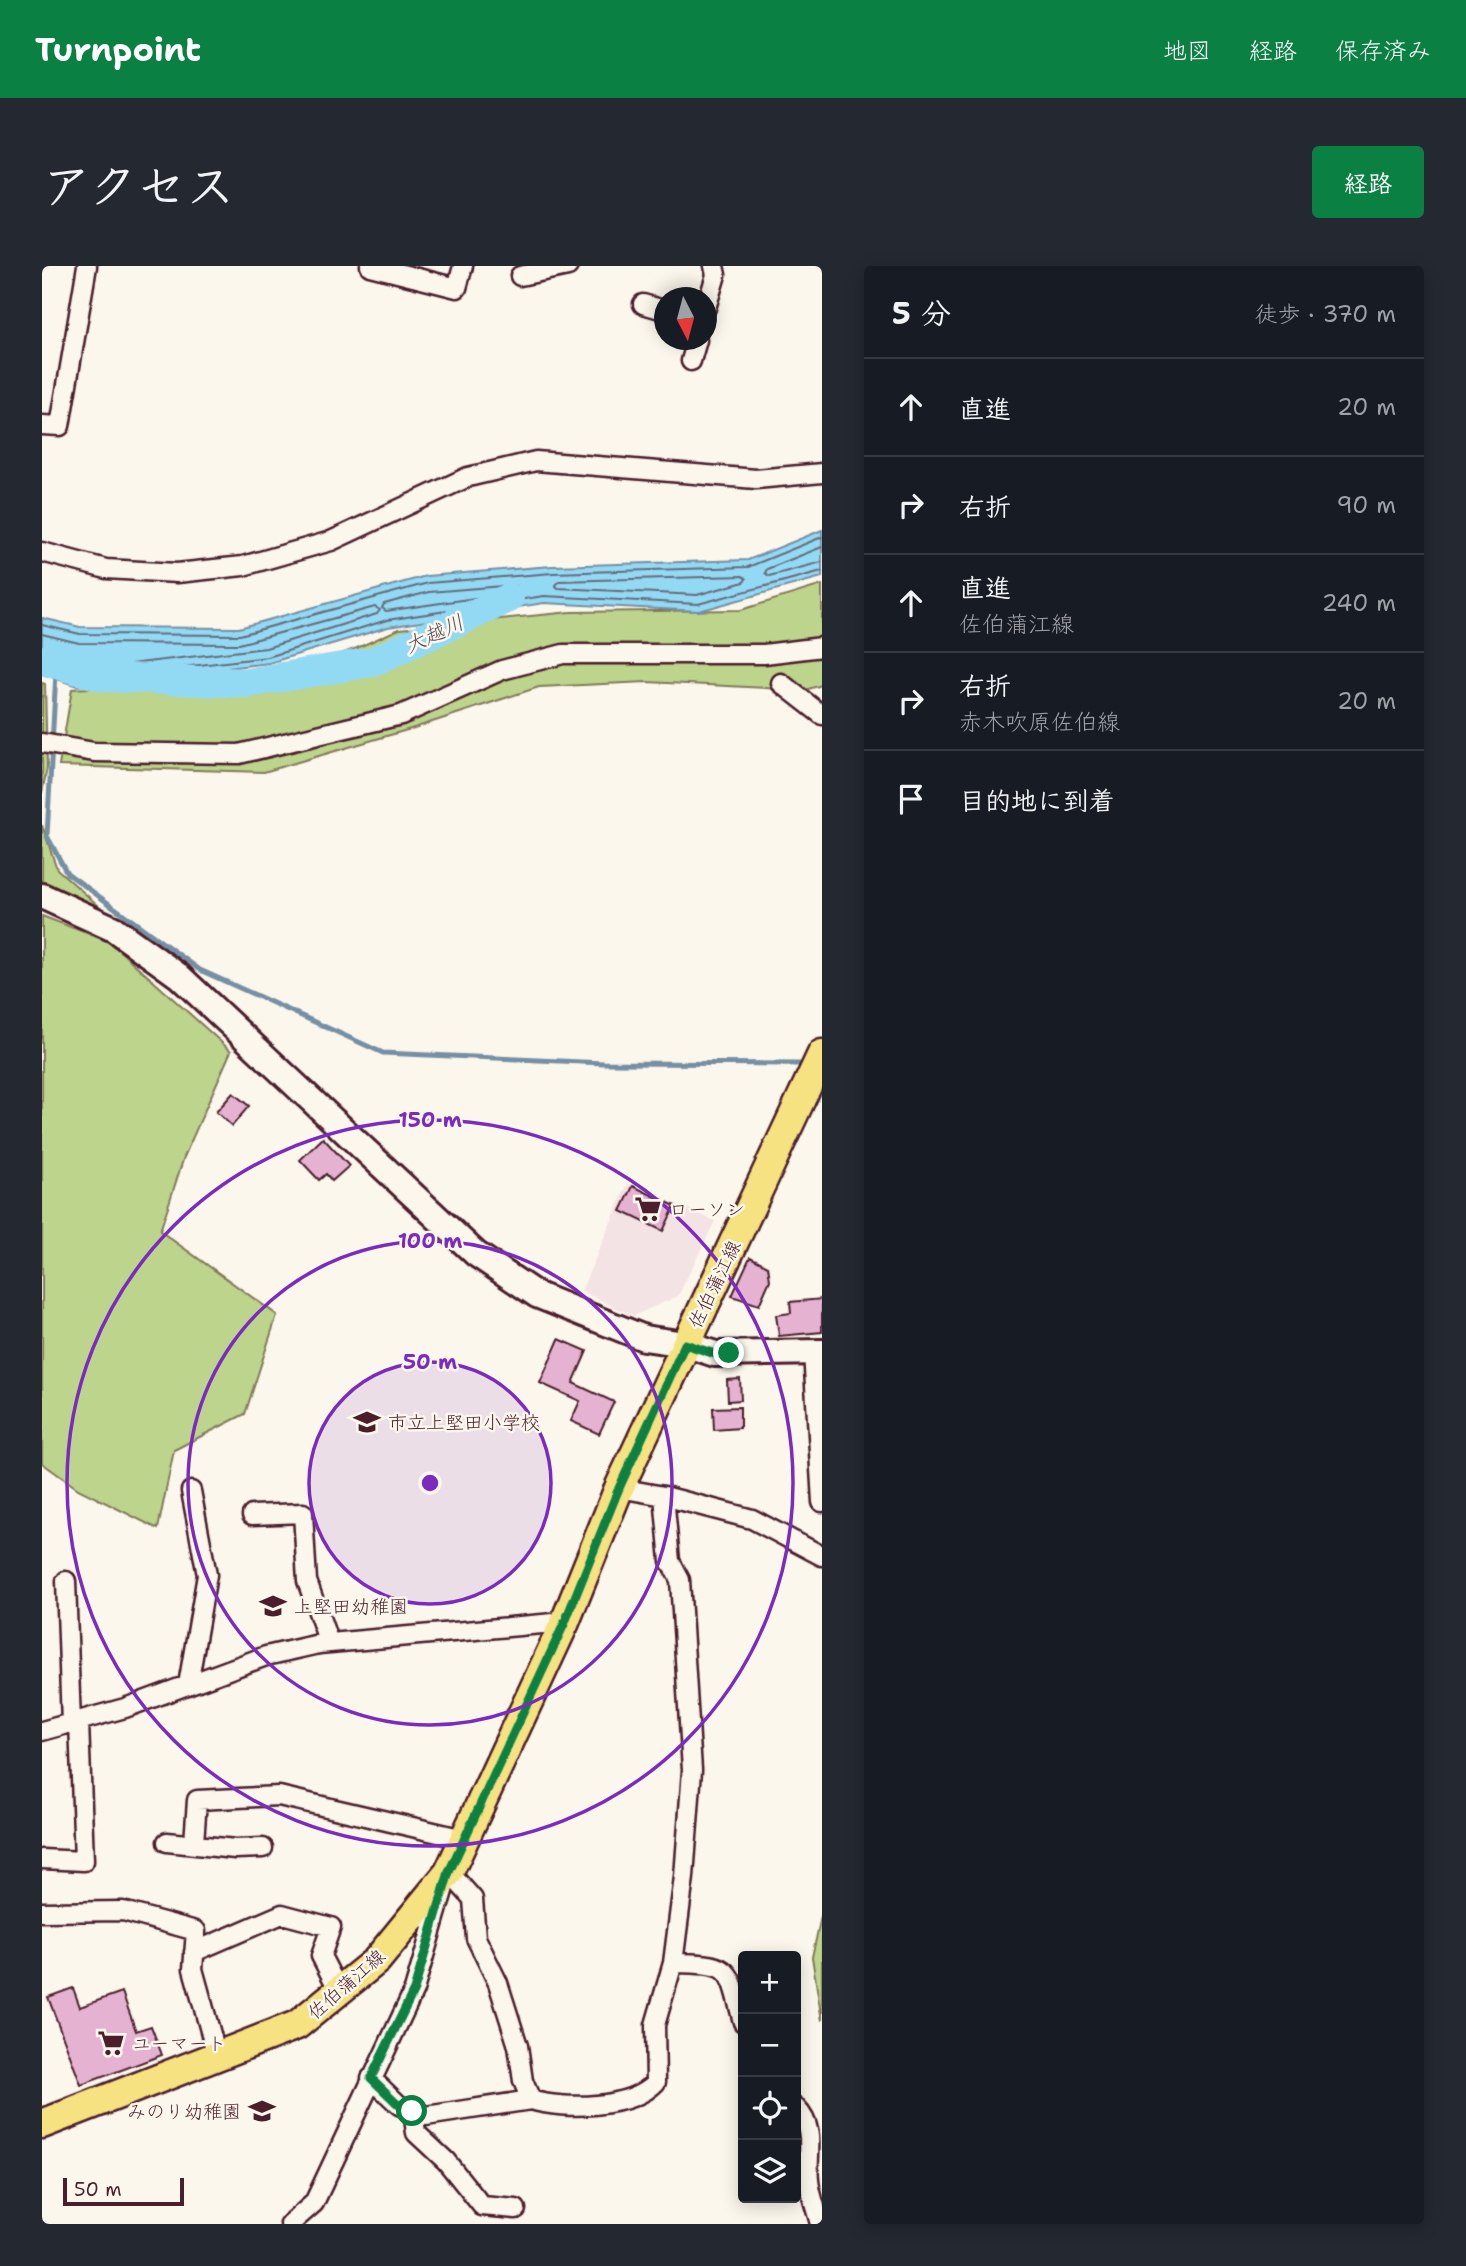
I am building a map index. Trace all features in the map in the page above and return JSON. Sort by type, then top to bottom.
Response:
[{"type":"main road","name":"佐伯蒲江線","points":[[42,2124],[297,2025],[377,1961],[449,1872],[565,1622],[619,1488],[817,1066]]},
{"type":"street","points":[[42,425],[61,426],[87,266]]},
{"type":"street","points":[[370,266],[457,288],[463,266]]},
{"type":"street","points":[[520,276],[568,266]]},
{"type":"street","points":[[712,287],[716,275],[714,266]]},
{"type":"street","points":[[643,304],[654,307]]},
{"type":"street","points":[[691,361],[694,350]]},
{"type":"street","points":[[42,552],[106,569],[177,573],[243,566],[331,541],[468,477],[536,461],[756,479],[822,473]]},
{"type":"street","points":[[49,744],[94,752],[239,754],[401,715],[502,670],[563,654],[764,654],[822,647]]},
{"type":"street","points":[[781,684],[822,715]]},
{"type":"street","points":[[42,896],[114,929],[179,976],[476,1254],[537,1295],[600,1323],[644,1338],[685,1344],[715,1354],[818,1352],[822,1502]]},
{"type":"street","points":[[619,1488],[664,1496],[752,1519],[822,1556]]},
{"type":"street","points":[[188,1685],[207,1575],[191,1491]]},
{"type":"street","points":[[371,2078],[399,2105],[426,2116],[531,2101],[552,2107],[606,2104],[647,2092],[656,2082],[655,2025],[673,1964],[684,1877],[692,1770],[680,1580],[670,1561],[664,1496]]},
{"type":"street","points":[[252,1515],[303,1513],[307,1581],[329,1643]]},
{"type":"street","points":[[42,1859],[84,1861],[66,1581]]},
{"type":"street","points":[[42,1731],[75,1723],[266,1656],[329,1643],[565,1622]]},
{"type":"street","points":[[194,1843],[197,1800],[279,1796],[464,1839]]},
{"type":"street","points":[[167,1842],[235,1849],[263,1848]]},
{"type":"street","points":[[449,1872],[473,1899],[476,1938],[498,1983],[518,2046],[523,2081],[531,2101]]},
{"type":"street","points":[[290,2224],[314,2203],[414,1990],[449,1872]]},
{"type":"street","points":[[42,1912],[123,1911],[196,1931],[192,1969],[217,2056]]},
{"type":"street","points":[[194,1952],[282,1914],[331,1927],[321,1956],[340,1993]]},
{"type":"street","points":[[673,1964],[713,1964],[730,1976],[741,2014]]},
{"type":"street","points":[[412,2111],[416,2133],[446,2161],[482,2206],[516,2209]]},
{"type":"street","points":[[801,2113],[805,2117],[811,2140],[809,2185],[820,2224]]},
{"type":"shaded area","points":[[628,1183],[715,1221],[678,1296],[633,1316],[581,1291]]},
{"type":"green space","points":[[822,585],[822,685],[805,690],[647,682],[539,687],[414,728],[264,772],[59,766],[72,689],[247,689],[357,648],[399,629],[571,612],[741,610]]},
{"type":"green space","points":[[42,683],[45,684],[47,768],[42,793]]},
{"type":"green space","points":[[42,825],[57,869],[116,921],[42,884]]},
{"type":"green space","points":[[42,916],[110,942],[231,1051],[184,1157],[160,1231],[277,1315],[245,1414],[174,1450],[158,1529],[78,1489],[42,1463]]},
{"type":"green space","points":[[822,1912],[822,2021],[812,1957]]},
{"type":"water","points":[[822,530],[822,577],[699,611],[544,603],[388,627],[269,663],[77,686],[42,674],[42,618],[80,627],[239,628],[426,576],[552,566],[748,560]]},
{"type":"building","points":[[233,1093],[249,1106],[232,1126],[216,1112]]},
{"type":"building","points":[[323,1138],[349,1166],[332,1181],[326,1174],[319,1180],[300,1160]]},
{"type":"building","name":"ローソン","points":[[633,1186],[675,1206],[663,1231],[621,1211]]},
{"type":"building","points":[[750,1257],[768,1266],[770,1280],[759,1305],[732,1296]]},
{"type":"building","points":[[822,1299],[822,1332],[779,1336],[776,1315],[791,1313],[790,1302]]},
{"type":"building","points":[[559,1339],[587,1351],[573,1383],[614,1402],[599,1434],[571,1421],[580,1401],[540,1383]]},
{"type":"building","points":[[740,1379],[741,1400],[728,1401],[727,1380]]},
{"type":"building","points":[[740,1407],[740,1428],[714,1430],[713,1408]]},
{"type":"building","name":"ユーマート","points":[[73,1988],[80,2007],[122,1992],[136,2031],[151,2026],[162,2055],[81,2085],[48,1997]]},
{"type":"waterway","name":"大越川","points":[[42,660],[104,677],[247,683],[372,662],[509,598]]},
{"type":"waterway","points":[[56,672],[47,836],[67,873],[200,970],[383,1053],[604,1063],[799,1064]]},
{"type":"place","name":"ローソン","points":[[648,1209]]},
{"type":"place","name":"市立上堅田小学校","points":[[367,1422]]},
{"type":"place","name":"上堅田幼稚園","points":[[273,1606]]},
{"type":"place","name":"ユーマート","points":[[111,2043]]},
{"type":"place","name":"みのり幼稚園","points":[[262,2111]]},
{"type":"route","points":[[412,2111],[399,2105],[371,2078],[414,1990],[449,1872],[565,1622],[619,1488],[685,1344],[715,1354],[729,1353]]}]
